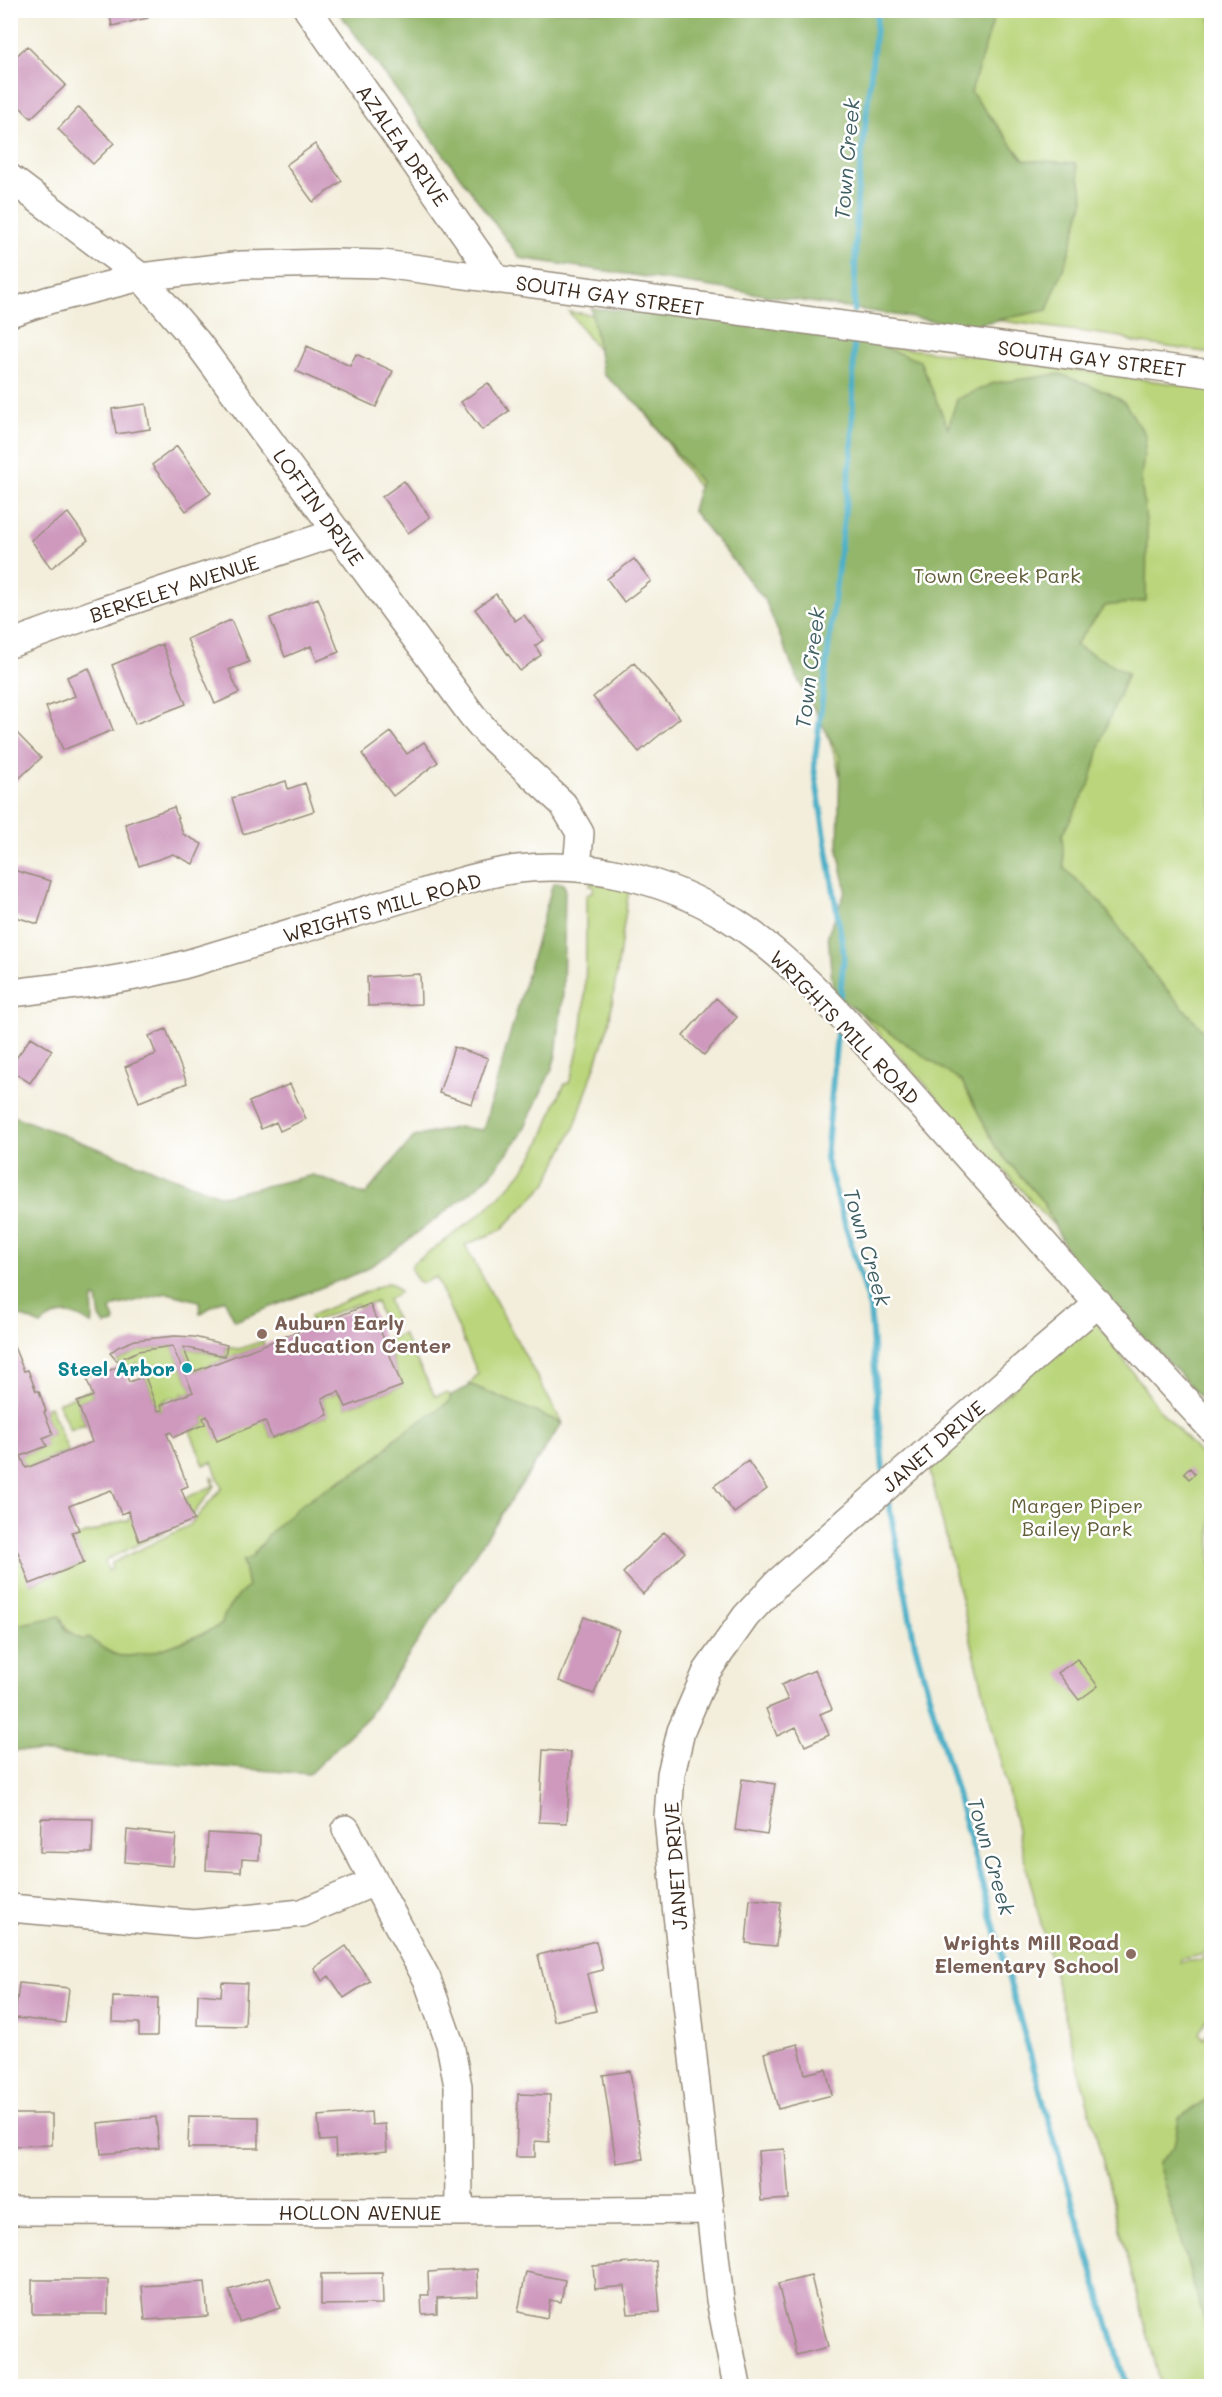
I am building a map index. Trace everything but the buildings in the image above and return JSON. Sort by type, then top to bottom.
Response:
[{"type":"street","name":"AZALEA DRIVE","points":[[308,10],[497,280]]},
{"type":"street","name":"LOFTIN DRIVE","points":[[10,178],[141,277],[197,342],[489,735],[563,804],[580,833],[577,868]]},
{"type":"street","name":"SOUTH GAY STREET","points":[[10,313],[49,300],[141,277],[242,265],[383,264],[1212,374]]},
{"type":"street","name":"BERKELEY AVENUE","points":[[10,644],[101,611],[338,532]]},
{"type":"street","name":"WRIGHTS MILL ROAD","points":[[10,993],[96,982],[184,965],[434,890],[516,870],[577,868],[630,876],[682,893],[730,919],[778,955],[848,1024],[1212,1429]]},
{"type":"street","name":"JANET DRIVE","points":[[737,2386],[720,2300],[668,1817],[672,1774],[681,1731],[708,1671],[746,1616],[778,1582],[999,1387],[1099,1303]]},
{"type":"street","points":[[346,1830],[427,1979],[450,2044],[458,2086],[459,2212]]},
{"type":"street","points":[[10,1908],[194,1924],[302,1913],[374,1882]]},
{"type":"street","name":"HOLLON AVENUE","points":[[10,2211],[710,2210]]},
{"type":"green space","points":[[338,11],[996,11],[971,92],[1024,160],[1076,163],[1084,200],[1068,256],[1047,310],[968,326],[520,258]]},
{"type":"green space","points":[[367,11],[1211,11],[1211,353],[1133,342],[1122,337],[922,310]]},
{"type":"green space","name":"Town Creek Park","points":[[591,308],[760,322],[854,336],[920,361],[948,428],[957,399],[994,383],[1060,374],[1109,393],[1124,402],[1146,436],[1141,479],[1147,530],[1146,601],[1105,606],[1075,645],[1128,673],[1105,730],[1089,785],[1062,835],[1064,868],[1101,903],[1153,974],[1211,1037],[1211,1411],[1179,1373],[1075,1267],[1043,1202],[997,1149],[962,1082],[833,994],[828,934],[846,890],[838,850],[840,757],[797,678],[765,600],[692,510],[700,482],[642,408],[603,374]]},
{"type":"green space","name":"Town Creek Park","points":[[569,312],[991,358],[1211,389],[1211,1395],[835,985],[856,856],[836,759],[798,653],[745,555],[662,435]]},
{"type":"green space","points":[[592,882],[629,890],[609,1024],[575,1126],[546,1184],[501,1230],[465,1245],[562,1423],[469,1384],[478,1374],[436,1277],[423,1283],[418,1281],[411,1269],[413,1263],[467,1225],[516,1179],[540,1143],[561,1091],[565,1084],[569,1083],[576,1060],[583,1014],[586,967],[586,896],[593,891],[594,887],[589,885]]},
{"type":"green space","points":[[553,883],[562,883],[565,887],[563,993],[556,1055],[552,1069],[521,1135],[491,1174],[475,1189],[387,1256],[361,1272],[235,1321],[224,1299],[200,1314],[199,1301],[167,1293],[115,1306],[111,1310],[114,1323],[105,1325],[100,1318],[97,1299],[94,1298],[92,1325],[79,1317],[66,1314],[54,1316],[41,1325],[11,1312],[11,1115],[222,1196],[313,1175],[365,1195],[414,1137],[458,1127],[483,1130]]},
{"type":"green space","points":[[387,1283],[392,1284],[400,1292],[388,1300],[396,1320],[385,1326],[376,1302],[360,1308],[357,1304],[311,1322],[310,1316]]},
{"type":"green space","name":"Marger Piper Bailey Park","points":[[1094,1318],[1159,1409],[1211,1466],[1211,1945],[1201,1955],[1180,1959],[1180,1962],[1199,1960],[1211,1951],[1211,2012],[1199,2033],[1204,2039],[1211,2029],[1211,2386],[1161,2386],[1023,1854],[928,1463]]},
{"type":"green space","points":[[403,1334],[435,1396],[446,1393],[451,1395],[449,1402],[394,1439],[386,1449],[365,1466],[308,1500],[280,1526],[255,1552],[248,1569],[248,1587],[228,1608],[223,1624],[170,1647],[126,1656],[113,1654],[75,1636],[60,1617],[11,1626],[11,1564],[21,1560],[31,1584],[84,1563],[74,1538],[127,1521],[130,1517],[172,1528],[108,1559],[105,1562],[108,1571],[111,1570],[112,1563],[190,1525],[222,1488],[212,1462],[204,1465],[190,1431],[205,1424],[203,1418],[207,1416],[265,1421],[272,1438],[328,1415],[322,1398],[339,1392],[346,1407],[402,1386],[385,1340]]},
{"type":"green space","points":[[263,1341],[264,1345],[221,1359],[222,1361],[193,1372],[183,1347],[225,1357],[227,1347],[238,1349]]},
{"type":"green space","points":[[172,1346],[193,1392],[185,1395],[183,1392],[182,1396],[163,1401],[163,1410],[158,1411],[145,1376],[142,1377],[137,1364],[125,1369],[122,1365],[119,1366],[117,1361],[138,1351]]},
{"type":"green space","points":[[469,1384],[562,1423],[367,1718],[309,1774],[11,1750],[11,1626],[60,1616],[66,1630],[83,1640],[89,1638],[113,1654],[128,1656],[170,1646],[222,1624],[231,1604],[248,1587],[243,1561],[252,1557],[266,1536],[302,1504],[365,1466],[386,1449],[394,1439],[449,1402],[451,1395],[470,1386]]},
{"type":"green space","points":[[90,1390],[93,1396],[77,1402],[86,1426],[81,1425],[70,1430],[58,1403]]},
{"type":"green space","points":[[50,1406],[68,1451],[26,1468],[21,1456],[46,1446],[43,1438],[53,1434],[44,1412],[45,1408]]},
{"type":"green space","points":[[212,1477],[215,1480],[213,1481],[215,1486],[192,1516],[185,1498],[213,1486]]},
{"type":"green space","points":[[1211,2096],[1211,2365],[1204,2320],[1158,2163],[1174,2147],[1179,2118]]},
{"type":"waterway","name":"Town Creek","points":[[854,311],[857,198],[878,10]]},
{"type":"waterway","name":"Town Creek","points":[[840,996],[844,955],[814,768],[852,451],[854,342]]},
{"type":"waterway","name":"Town Creek","points":[[837,1033],[826,1159],[870,1309],[883,1470]]},
{"type":"waterway","name":"Town Creek","points":[[889,1504],[915,1645],[1126,2386]]},
{"type":"place","name":"Auburn Early Education Center","points":[[262,1334]]},
{"type":"place","name":"Steel Arbor","points":[[187,1368]]},
{"type":"place","name":"Wrights Mill Road Elementary School","points":[[1131,1954]]}]
